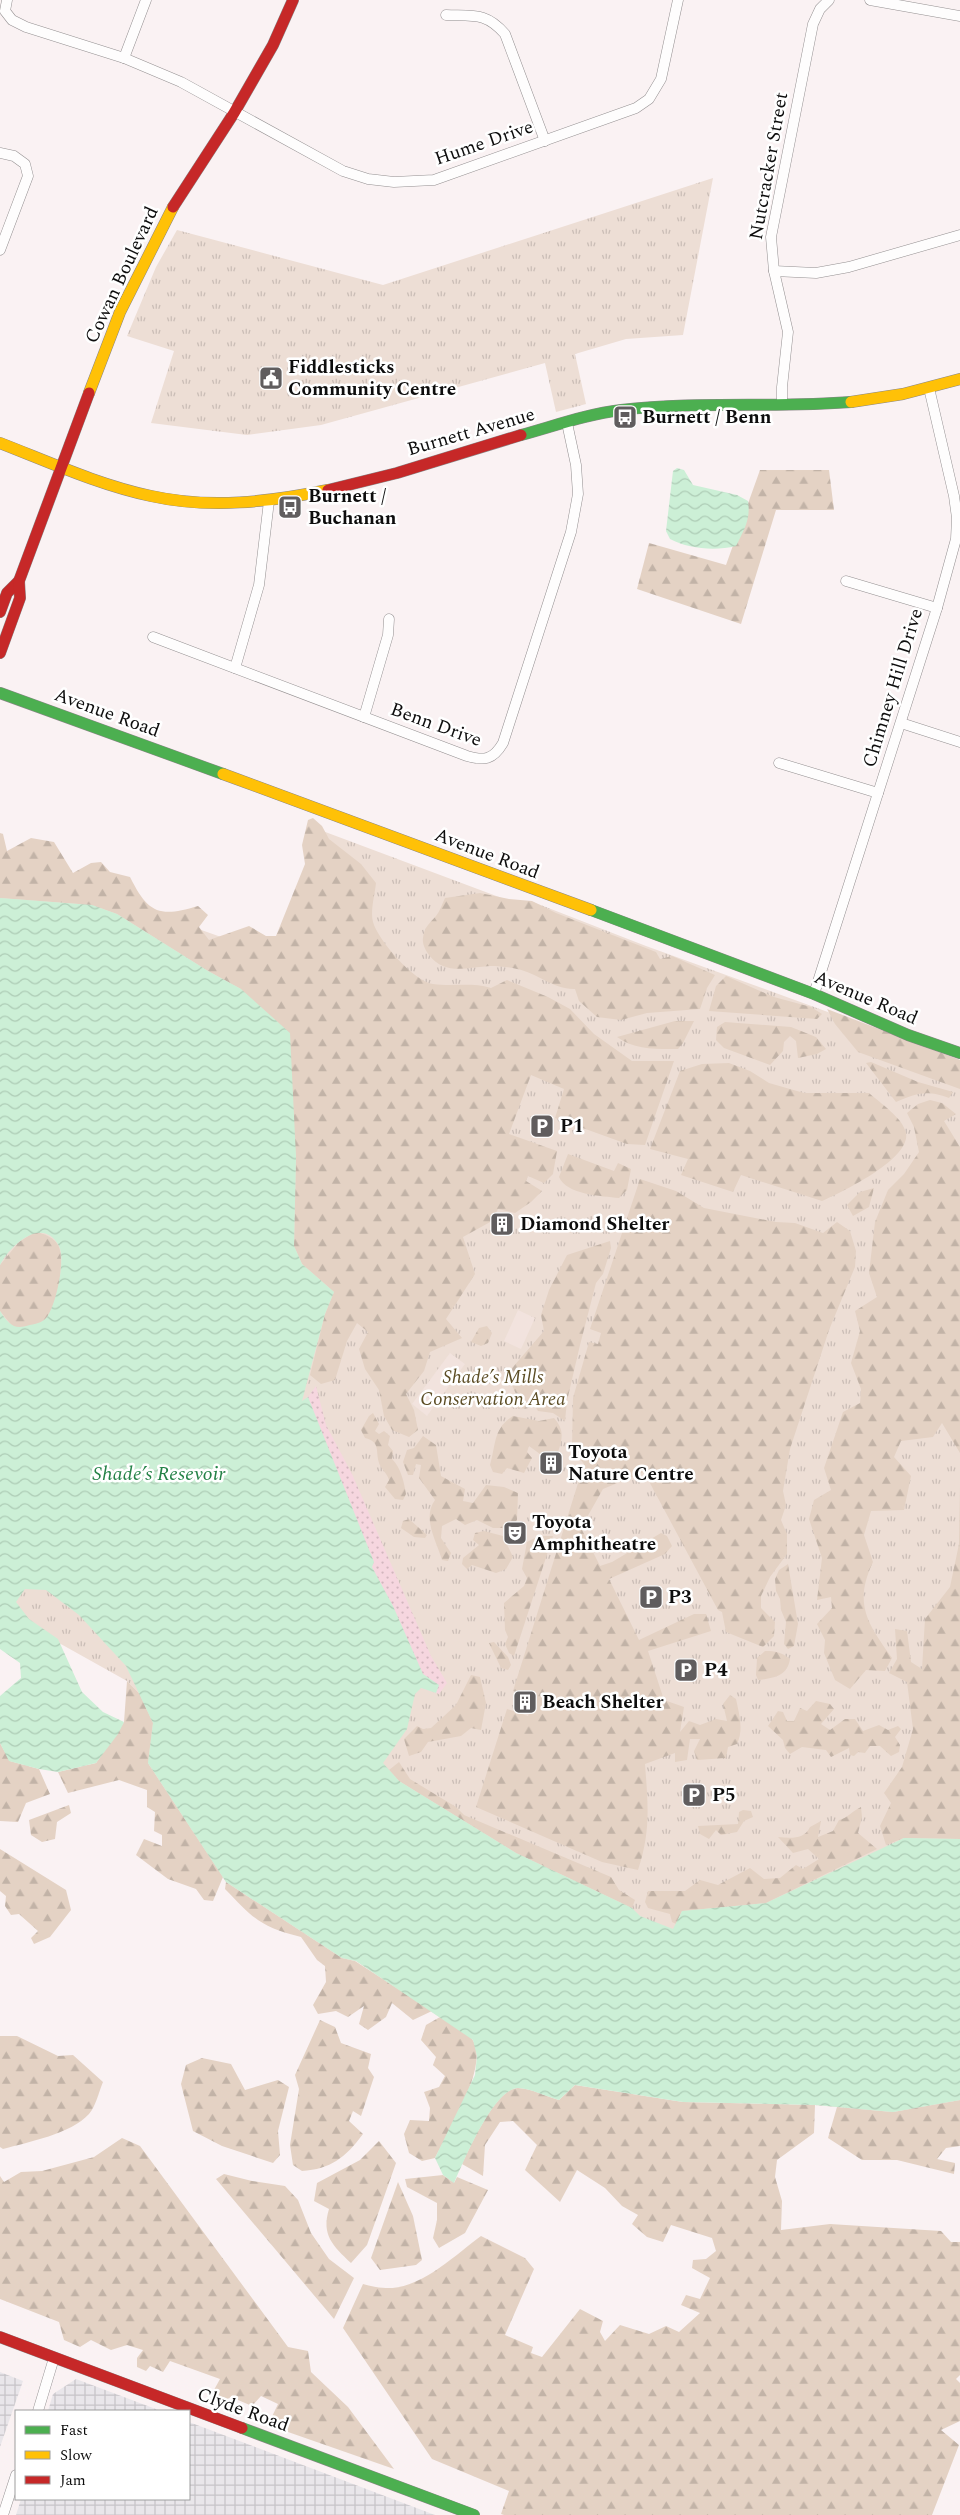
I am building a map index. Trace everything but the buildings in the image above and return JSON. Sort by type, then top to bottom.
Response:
[{"type":"street","name":"Hume Drive","points":[[7,0],[5,11],[12,20],[26,27],[124,58],[181,82],[343,172],[368,179],[394,182],[434,180],[617,117],[636,108],[649,99],[661,79],[678,0]]},
{"type":"street","points":[[124,58],[146,0]]},
{"type":"street","name":"Cowan Boulevard","points":[[0,653],[20,598],[19,581],[120,312],[176,202],[234,113],[273,45],[293,0]]},
{"type":"street","name":"Nutcracker Street","points":[[782,404],[788,332],[784,307],[774,271],[771,237],[813,24],[820,9],[829,0]]},
{"type":"street","points":[[870,0],[960,16]]},
{"type":"street","points":[[446,15],[482,16],[495,23],[505,34],[545,141]]},
{"type":"street","points":[[0,152],[14,156],[26,164],[28,176],[0,250]]},
{"type":"street","points":[[774,271],[816,273],[849,266],[960,235]]},
{"type":"street","name":"Burnett Avenue","points":[[0,443],[152,497],[208,503],[269,501],[350,485],[619,410],[697,404],[782,404],[869,400],[929,388],[960,379]]},
{"type":"street","name":"Chimney Hill Drive","points":[[814,994],[951,562],[957,518],[929,388]]},
{"type":"street","name":"Benn Drive","points":[[153,637],[482,761],[491,758],[503,743],[571,532],[578,494],[576,465],[567,423]]},
{"type":"street","points":[[234,668],[259,585],[269,501]]},
{"type":"street","name":"Cowan Boulevard","points":[[0,612],[7,593],[19,581]]},
{"type":"street","points":[[846,581],[937,608]]},
{"type":"street","points":[[364,717],[388,635],[389,619]]},
{"type":"street","name":"Avenue Road","points":[[0,693],[399,838],[814,994],[908,1035],[960,1053]]},
{"type":"street","points":[[901,723],[960,742]]},
{"type":"street","points":[[779,762],[878,793]]},
{"type":"street","name":"Clyde Road","points":[[0,2337],[474,2515]]},
{"type":"street","points":[[38,2410],[54,2358]]},
{"type":"street","points":[[3,2515],[15,2478]]},
{"type":"shaded area","points":[[518,1310],[535,1318],[521,1349],[504,1341]]},
{"type":"shaded area","points":[[450,1353],[465,1364],[427,1416],[412,1404]]},
{"type":"shaded area","points":[[0,2372],[23,2381],[0,2447]]},
{"type":"shaded area","points":[[76,2379],[158,2410],[48,2410],[53,2394]]},
{"type":"shaded area","points":[[190,2422],[435,2515],[16,2515],[21,2500],[190,2500]]},
{"type":"green space","points":[[713,178],[683,335],[626,339],[575,354],[586,404],[556,412],[545,363],[321,425],[247,435],[151,423],[174,351],[127,336],[156,267],[177,230],[383,285]]},
{"type":"green space","points":[[760,470],[829,470],[834,510],[776,510],[741,624],[637,589],[649,543],[726,565]]},
{"type":"green space","points":[[313,818],[322,826],[329,839],[361,864],[376,883],[372,913],[376,930],[389,949],[416,976],[425,982],[433,984],[476,985],[491,988],[507,980],[548,997],[570,1009],[594,1034],[632,1061],[674,1061],[645,1145],[627,1144],[555,1118],[564,1089],[531,1075],[509,1134],[557,1151],[553,1174],[544,1183],[528,1176],[526,1181],[542,1191],[531,1202],[515,1213],[498,1209],[492,1221],[463,1237],[475,1274],[446,1319],[462,1338],[430,1352],[424,1371],[406,1394],[414,1410],[418,1430],[409,1437],[392,1430],[384,1416],[379,1390],[365,1369],[359,1349],[368,1332],[357,1323],[347,1341],[335,1380],[321,1384],[310,1375],[325,1314],[334,1292],[302,1264],[294,1246],[296,1157],[292,1118],[241,989],[208,971],[117,914],[92,905],[0,898],[0,833],[3,834],[7,851],[31,838],[54,842],[73,873],[91,863],[101,862],[110,872],[130,877],[143,898],[156,910],[173,912],[198,906],[208,915],[199,927],[209,940],[249,926],[266,936],[276,936],[305,864],[302,845],[308,820]]},
{"type":"green space","name":"Shade’s Mills Conservation Area","points":[[320,830],[507,900],[533,902],[646,946],[960,1060],[960,2100],[893,2112],[815,2105],[453,2026],[356,1961],[342,1958],[226,1882],[148,1763],[139,1693],[127,1681],[0,1610],[0,858],[274,956]]},
{"type":"green space","points":[[480,893],[509,899],[532,901],[556,913],[656,952],[660,959],[672,956],[715,975],[707,988],[700,1009],[647,1013],[621,1020],[597,1017],[579,1001],[575,989],[560,987],[524,971],[497,966],[457,969],[442,966],[435,962],[424,947],[423,938],[426,928],[437,914],[445,898]]},
{"type":"green space","points":[[726,976],[774,997],[811,1007],[822,1014],[817,1019],[709,1011],[716,986]]},
{"type":"green space","points":[[827,1009],[960,1060],[960,1089],[858,1052],[835,1024]]},
{"type":"green space","points":[[675,1021],[694,1021],[678,1049],[638,1047],[617,1037]]},
{"type":"green space","points":[[725,1022],[791,1027],[816,1037],[826,1049],[817,1054],[798,1058],[796,1041],[790,1036],[784,1042],[783,1051],[770,1065],[724,1048],[716,1040],[717,1027]]},
{"type":"green space","points":[[871,1062],[918,1082],[953,1092],[949,1098],[928,1093],[910,1096],[896,1102],[866,1063]]},
{"type":"green space","points":[[729,1063],[750,1071],[769,1083],[804,1093],[869,1093],[890,1111],[904,1127],[906,1133],[905,1143],[887,1164],[859,1182],[822,1201],[741,1175],[733,1192],[681,1175],[688,1159],[650,1149],[680,1071],[702,1064]]},
{"type":"green space","points":[[930,1100],[942,1103],[956,1114],[944,1121],[960,1147],[960,1453],[942,1423],[933,1437],[901,1441],[894,1457],[911,1476],[904,1510],[871,1511],[864,1535],[873,1562],[864,1590],[866,1613],[876,1635],[892,1658],[885,1671],[866,1670],[850,1689],[835,1680],[824,1653],[825,1640],[817,1624],[832,1608],[831,1597],[817,1600],[822,1558],[809,1519],[814,1500],[831,1490],[824,1468],[843,1412],[860,1403],[861,1389],[851,1363],[860,1331],[855,1311],[877,1297],[869,1273],[875,1222],[888,1190],[904,1174],[919,1152],[914,1127],[907,1113],[918,1104]]},
{"type":"green space","points":[[568,1154],[614,1171],[618,1163],[631,1169],[627,1190],[619,1198],[585,1194],[569,1188],[559,1177]]},
{"type":"green space","points":[[640,1179],[676,1191],[704,1208],[776,1222],[795,1223],[823,1233],[837,1222],[850,1231],[856,1251],[855,1267],[829,1330],[790,1449],[783,1491],[786,1505],[781,1520],[787,1534],[787,1554],[770,1577],[761,1596],[761,1608],[775,1622],[774,1636],[763,1647],[726,1632],[722,1612],[718,1610],[644,1472],[603,1489],[581,1528],[600,1566],[612,1562],[661,1533],[667,1536],[672,1546],[665,1554],[609,1579],[639,1640],[694,1614],[706,1614],[711,1631],[648,1651],[664,1700],[684,1707],[680,1732],[689,1721],[700,1725],[716,1719],[727,1721],[723,1704],[730,1695],[736,1699],[741,1727],[737,1744],[728,1747],[726,1758],[697,1760],[694,1751],[700,1739],[690,1739],[687,1760],[675,1762],[675,1753],[645,1764],[648,1805],[647,1830],[638,1870],[602,1862],[476,1807],[507,1709],[528,1716],[535,1699],[513,1691],[584,1464],[572,1449],[573,1398],[589,1342],[598,1344],[601,1333],[590,1329]]},
{"type":"green space","points":[[874,1188],[869,1207],[853,1216],[847,1205],[860,1192]]},
{"type":"green space","points":[[38,1232],[54,1240],[60,1252],[59,1285],[56,1297],[48,1316],[43,1321],[28,1326],[13,1327],[0,1311],[0,1265],[19,1242]]},
{"type":"green space","points":[[610,1241],[611,1248],[603,1274],[596,1283],[580,1345],[567,1401],[565,1421],[553,1413],[538,1411],[535,1406],[525,1409],[512,1407],[516,1394],[507,1374],[544,1331],[541,1315],[549,1290],[567,1255]]},
{"type":"green space","points":[[487,1326],[492,1333],[488,1343],[481,1346],[471,1342],[479,1328]]},
{"type":"green space","points":[[373,1413],[379,1424],[375,1431],[379,1434],[384,1431],[390,1436],[388,1445],[393,1451],[392,1459],[400,1471],[405,1489],[406,1494],[403,1500],[395,1499],[385,1487],[389,1480],[379,1463],[377,1447],[373,1442],[365,1438],[361,1430],[369,1416]]},
{"type":"green space","points":[[513,1416],[539,1421],[554,1418],[560,1426],[562,1434],[558,1452],[540,1454],[529,1446],[527,1452],[532,1458],[524,1473],[507,1468],[502,1474],[493,1472],[490,1465],[496,1438],[502,1426]]},
{"type":"green space","points":[[423,1436],[436,1445],[441,1476],[465,1489],[463,1501],[473,1503],[486,1485],[504,1487],[518,1493],[517,1520],[509,1528],[493,1528],[477,1520],[465,1525],[456,1519],[442,1526],[441,1538],[451,1553],[448,1561],[442,1560],[431,1529],[430,1514],[435,1500],[419,1478],[421,1465],[416,1464],[413,1475],[408,1475],[403,1462],[407,1450],[414,1448]]},
{"type":"green space","points":[[960,1485],[960,1839],[904,1838],[886,1845],[880,1826],[891,1803],[884,1793],[902,1767],[913,1729],[907,1682],[889,1673],[897,1659],[895,1629],[907,1631],[911,1662],[922,1669],[925,1619],[950,1587],[959,1544]]},
{"type":"green space","points":[[409,1519],[427,1535],[425,1538],[414,1537],[401,1528],[403,1521]]},
{"type":"green space","points":[[484,1531],[503,1536],[513,1557],[506,1569],[496,1573],[472,1565],[467,1569],[462,1564],[463,1558],[479,1545],[473,1540],[475,1533]]},
{"type":"green space","points":[[539,1536],[553,1536],[514,1656],[509,1653],[505,1644],[508,1637],[505,1630],[504,1603],[524,1586],[527,1578],[522,1569],[527,1542]]},
{"type":"green space","points":[[788,1564],[798,1624],[794,1646],[788,1649],[784,1644],[786,1622],[776,1591],[775,1579],[779,1570]]},
{"type":"green space","points":[[494,1642],[508,1657],[511,1665],[508,1670],[501,1668],[489,1643]]},
{"type":"green space","points":[[765,1651],[778,1652],[790,1659],[783,1673],[778,1676],[758,1680],[756,1675],[757,1658]]},
{"type":"green space","points":[[471,1675],[480,1677],[486,1703],[481,1730],[471,1728],[461,1736],[428,1742],[421,1752],[409,1756],[404,1739],[417,1726],[423,1729],[431,1728],[456,1705]]},
{"type":"green space","points":[[127,1681],[139,1693],[153,1723],[148,1763],[223,1877],[213,1901],[204,1900],[196,1889],[168,1879],[136,1855],[144,1839],[162,1846],[162,1835],[154,1831],[155,1812],[147,1807],[147,1790],[119,1780],[68,1793],[58,1772],[96,1763],[124,1722]]},
{"type":"green space","points":[[816,1701],[830,1704],[834,1709],[821,1724],[830,1730],[845,1719],[855,1719],[863,1731],[879,1725],[888,1730],[898,1726],[901,1729],[895,1737],[900,1745],[899,1752],[891,1756],[880,1746],[870,1746],[865,1753],[858,1752],[854,1756],[850,1755],[849,1748],[831,1757],[826,1750],[802,1747],[790,1754],[785,1748],[783,1740],[768,1726],[778,1711],[783,1712],[787,1721],[794,1721],[800,1708],[807,1711]]},
{"type":"green space","points":[[0,1743],[10,1761],[39,1769],[50,1794],[26,1803],[18,1822],[0,1821]]},
{"type":"green space","points":[[399,1762],[410,1779],[456,1807],[464,1815],[611,1877],[619,1890],[635,1900],[632,1908],[516,1853],[399,1781],[389,1770]]},
{"type":"green space","points":[[69,1805],[71,1813],[57,1822],[55,1839],[42,1842],[31,1835],[29,1820]]},
{"type":"green space","points":[[861,1807],[862,1817],[858,1833],[877,1849],[766,1903],[682,1911],[676,1924],[672,1922],[670,1914],[648,1908],[645,1902],[648,1891],[685,1891],[700,1880],[718,1885],[750,1868],[764,1879],[780,1878],[796,1865],[803,1869],[819,1859],[808,1849],[793,1853],[778,1837],[792,1838],[800,1836],[810,1827],[821,1821],[818,1837],[833,1831],[839,1820]]},
{"type":"green space","points":[[743,1810],[751,1811],[753,1817],[744,1821],[737,1832],[721,1835],[716,1830],[709,1839],[700,1834],[698,1826],[738,1824],[739,1812]]},
{"type":"green space","points":[[0,1849],[66,1890],[71,1910],[50,1937],[34,1944],[31,1938],[38,1931],[19,1914],[11,1915],[5,1906],[6,1896],[0,1891]]},
{"type":"green space","points":[[226,1882],[342,1958],[355,1961],[432,2011],[413,2020],[392,2003],[386,2017],[368,2030],[359,2024],[364,2006],[348,2017],[336,2011],[318,2014],[313,2005],[326,1982],[325,1966],[317,1960],[301,1937],[276,1929],[258,1920],[225,1889]]},
{"type":"green space","points":[[440,2017],[472,2039],[476,2050],[476,2064],[465,2098],[435,2158],[422,2161],[409,2153],[404,2134],[410,2120],[429,2121],[430,2108],[424,2092],[439,2087],[445,2076],[433,2065],[436,2057],[421,2040],[426,2025]]},
{"type":"green space","points":[[320,2020],[335,2027],[341,2043],[371,2054],[368,2068],[374,2077],[361,2116],[353,2111],[349,2121],[363,2134],[350,2150],[337,2161],[321,2168],[302,2171],[293,2165],[290,2145],[299,2089],[295,2075]]},
{"type":"green space","points":[[0,2036],[17,2036],[58,2056],[73,2055],[103,2082],[89,2114],[81,2121],[60,2132],[3,2149],[0,2147]]},
{"type":"green space","points":[[202,2058],[231,2064],[245,2090],[278,2080],[289,2087],[278,2131],[280,2155],[273,2163],[222,2146],[193,2131],[181,2084],[186,2065]]},
{"type":"green space","points":[[575,2085],[683,2102],[815,2105],[814,2133],[777,2160],[775,2177],[782,2201],[781,2230],[830,2224],[941,2231],[951,2242],[960,2242],[960,2375],[956,2379],[960,2383],[960,2421],[941,2430],[959,2445],[932,2515],[504,2515],[501,2514],[509,2491],[432,2459],[343,2328],[363,2284],[386,2288],[412,2283],[437,2270],[481,2236],[525,2258],[534,2269],[505,2335],[533,2347],[531,2353],[542,2357],[580,2309],[603,2321],[600,2332],[605,2341],[620,2325],[649,2334],[666,2326],[679,2332],[700,2313],[681,2305],[686,2295],[700,2299],[710,2278],[692,2268],[693,2260],[706,2259],[716,2251],[712,2238],[671,2225],[663,2242],[647,2237],[632,2224],[638,2215],[622,2206],[605,2188],[577,2170],[560,2202],[525,2170],[537,2145],[513,2121],[500,2122],[485,2145],[483,2176],[462,2164],[485,2120],[501,2097],[510,2091],[523,2088],[559,2100]]},
{"type":"green space","points":[[960,2100],[960,2146],[946,2148],[937,2159],[955,2163],[954,2174],[897,2160],[862,2160],[828,2138],[837,2107],[893,2112]]},
{"type":"green space","points":[[122,2138],[140,2146],[288,2347],[308,2351],[311,2372],[348,2407],[394,2469],[268,2425],[278,2404],[261,2396],[252,2406],[231,2397],[218,2404],[209,2399],[220,2379],[170,2361],[163,2372],[150,2366],[146,2371],[137,2367],[137,2358],[143,2350],[127,2345],[111,2350],[91,2340],[80,2347],[64,2340],[59,2322],[0,2299],[0,2176],[4,2182],[21,2172],[42,2171],[94,2157]]},
{"type":"green space","points":[[379,2141],[396,2163],[367,2245],[351,2263],[330,2239],[327,2226],[329,2209],[314,2201],[317,2183],[360,2160]]},
{"type":"green space","points":[[224,2174],[285,2186],[298,2200],[311,2233],[329,2259],[354,2278],[334,2319],[216,2179]]},
{"type":"green space","points":[[443,2175],[454,2183],[457,2177],[488,2190],[465,2233],[439,2248],[433,2238],[437,2220],[437,2203],[407,2187],[405,2179]]},
{"type":"green space","points":[[398,2182],[413,2216],[422,2260],[416,2265],[380,2270],[371,2258]]},
{"type":"sand","points":[[316,1386],[326,1425],[352,1474],[431,1656],[447,1683],[439,1694],[412,1685],[302,1405]]},
{"type":"water","points":[[677,468],[684,470],[693,485],[737,495],[748,501],[748,519],[736,546],[702,548],[685,545],[670,539],[666,531],[673,471]]},
{"type":"water","name":"Shade’s Resevoir","points":[[0,898],[92,905],[117,914],[208,971],[241,989],[290,1033],[296,1157],[294,1246],[302,1264],[334,1292],[325,1314],[302,1401],[308,1397],[374,1562],[372,1567],[393,1606],[423,1674],[439,1685],[436,1693],[421,1688],[415,1694],[407,1729],[383,1763],[399,1781],[516,1853],[632,1908],[640,1916],[673,1929],[682,1911],[766,1903],[904,1838],[960,1839],[960,2100],[893,2112],[815,2105],[683,2102],[575,2085],[559,2100],[528,2089],[518,2088],[508,2092],[489,2113],[454,2183],[443,2175],[435,2158],[475,2075],[477,2056],[473,2040],[356,1961],[342,1958],[226,1882],[148,1763],[153,1723],[126,1666],[79,1615],[46,1590],[25,1589],[16,1602],[29,1619],[58,1639],[82,1692],[103,1712],[124,1722],[118,1734],[96,1763],[58,1772],[9,1761],[0,1743],[0,1696],[21,1678],[20,1663],[0,1649],[0,1311],[9,1323],[20,1327],[44,1320],[54,1303],[61,1271],[61,1252],[52,1237],[44,1233],[35,1233],[19,1242],[0,1265]]},
{"type":"traffic: fast","points":[[521,435],[583,417],[650,407],[794,405],[851,402]]},
{"type":"traffic: fast","points":[[0,693],[223,774]]},
{"type":"traffic: fast","points":[[591,910],[814,994],[908,1035],[960,1053]]},
{"type":"traffic: fast","points":[[242,2428],[474,2515]]},
{"type":"traffic: slow","points":[[89,393],[120,312],[173,207]]},
{"type":"traffic: slow","points":[[851,402],[903,394],[960,379]]},
{"type":"traffic: slow","points":[[0,443],[112,486],[173,500],[217,503],[262,501],[328,490]]},
{"type":"traffic: slow","points":[[223,774],[591,910]]},
{"type":"traffic: jam","points":[[173,207],[234,113],[273,45],[293,0]]},
{"type":"traffic: jam","points":[[0,653],[20,598],[19,581],[89,393]]},
{"type":"traffic: jam","points":[[328,490],[397,473],[521,435]]},
{"type":"traffic: jam","points":[[0,612],[7,593],[19,581]]},
{"type":"traffic: jam","points":[[0,2337],[242,2428]]},
{"type":"place","name":"Fiddlesticks Community Centre","points":[[271,378]]},
{"type":"place","name":"Burnett / Benn","points":[[625,417]]},
{"type":"place","name":"Burnett / Buchanan","points":[[290,507]]},
{"type":"place","name":"P1","points":[[542,1126]]},
{"type":"place","name":"Diamond Shelter","points":[[502,1224]]},
{"type":"place","name":"Toyota Nature Centre","points":[[551,1463]]},
{"type":"place","name":"Toyota Amphitheatre","points":[[515,1533]]},
{"type":"place","name":"P3","points":[[651,1597]]},
{"type":"place","name":"P4","points":[[686,1670]]},
{"type":"place","name":"Beach Shelter","points":[[525,1702]]},
{"type":"place","name":"P5","points":[[694,1795]]}]
